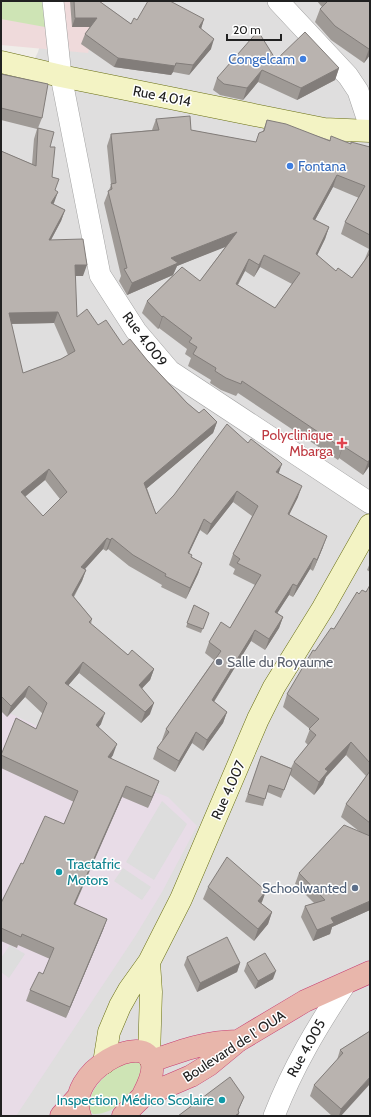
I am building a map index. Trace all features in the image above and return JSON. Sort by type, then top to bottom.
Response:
[{"type":"highway","name":"Boulevard de l' OUA","points":[[124,1115],[142,1097],[191,1076],[209,1065],[238,1041],[305,1001],[370,972]]},
{"type":"highway","points":[[150,1059],[220,1041],[238,1041]]},
{"type":"highway","points":[[60,1116],[79,1107],[80,1089],[90,1075],[104,1063],[120,1053],[128,1051],[138,1052],[150,1059],[153,1066],[149,1082],[142,1097]]},
{"type":"main road","name":"Rue 4.014","points":[[1,62],[61,76],[324,129]]},
{"type":"main road","points":[[324,129],[370,131]]},
{"type":"main road","points":[[324,129],[370,148]]},
{"type":"main road","name":"Rue 4.007","points":[[104,1063],[109,1032],[120,1006],[129,990],[149,962],[181,899],[258,719],[274,687],[323,608],[370,525]]},
{"type":"main road","points":[[149,962],[151,992],[150,1059]]},
{"type":"street","name":"Rue 4.009","points":[[53,1],[61,76],[100,275],[136,331],[170,371],[370,503]]},
{"type":"street","points":[[278,1],[348,76],[358,91],[370,127]]},
{"type":"street","name":"Rue 4.005","points":[[274,1116],[292,1071],[302,1051],[346,983]]},
{"type":"shaded area","points":[[1,1],[103,1],[88,53],[1,45]]},
{"type":"shaded area","points":[[53,1],[370,1],[370,1116],[1,1116],[1,62],[30,68],[38,52]]},
{"type":"shaded area","points":[[1,709],[54,734],[155,792],[168,797],[197,826],[162,892],[136,935],[16,1116],[1,1116]]},
{"type":"shaded area","points":[[162,801],[187,824],[154,880],[126,862]]},
{"type":"shaded area","points":[[123,868],[151,887],[142,900],[114,881]]},
{"type":"shaded area","points":[[10,945],[25,954],[9,978],[1,972],[1,958]]},
{"type":"green space","points":[[1,1],[53,1],[45,27],[1,19]]},
{"type":"green space","points":[[130,1060],[139,1063],[142,1068],[132,1091],[122,1103],[108,1111],[93,1114],[89,1110],[92,1093],[108,1073]]},
{"type":"building","points":[[74,1],[99,1],[131,24],[134,18],[137,20],[148,1],[170,1],[204,19],[199,27],[214,39],[193,65],[176,63],[175,66],[118,58],[85,34],[97,18],[75,18]]},
{"type":"building","points":[[328,1],[370,1],[369,49],[335,26],[320,9]]},
{"type":"building","points":[[258,31],[276,60],[305,32],[339,68],[301,88],[262,70],[247,88],[224,84],[217,78]]},
{"type":"building","points":[[1,74],[48,84],[42,118],[1,108]]},
{"type":"building","points":[[190,116],[191,130],[256,142],[259,133],[264,131],[267,120],[286,124],[330,141],[331,136],[351,144],[351,142],[370,147],[370,235],[345,222],[365,186],[337,175],[313,219],[329,227],[316,254],[336,271],[338,268],[352,278],[370,253],[370,459],[368,462],[343,446],[342,448],[242,381],[241,384],[226,378],[215,371],[216,368],[193,354],[197,347],[189,342],[192,338],[163,316],[162,317],[147,301],[182,267],[200,281],[237,232],[171,258],[178,263],[132,283],[124,269],[127,268],[108,191],[112,189],[111,184],[116,183],[111,134],[159,130],[156,119]],"holes":[[[264,255],[300,273],[275,308],[236,284],[249,259],[259,265]]]},
{"type":"building","points":[[38,128],[54,132],[50,147],[55,147],[52,177],[59,179],[55,190],[58,192],[51,203],[65,210],[49,240],[83,239],[87,265],[75,265],[77,317],[87,309],[98,325],[106,320],[123,345],[130,339],[147,360],[187,403],[199,413],[204,409],[217,422],[144,483],[156,514],[174,495],[227,424],[248,443],[251,439],[278,460],[282,464],[276,472],[302,486],[288,514],[327,536],[317,560],[314,558],[297,586],[293,584],[275,612],[283,617],[269,639],[255,630],[212,700],[227,712],[207,740],[196,732],[179,761],[157,748],[169,732],[166,729],[221,651],[209,642],[221,622],[230,628],[261,575],[237,563],[240,559],[233,554],[258,506],[237,491],[211,524],[204,519],[188,553],[192,555],[191,557],[202,563],[190,588],[165,576],[166,574],[133,555],[112,538],[110,540],[107,538],[81,567],[86,570],[72,595],[92,619],[89,622],[128,655],[132,650],[154,669],[139,685],[154,703],[145,712],[83,662],[65,683],[105,713],[96,725],[117,744],[108,757],[159,781],[152,797],[126,786],[74,904],[107,919],[70,1007],[30,990],[39,972],[43,974],[54,948],[22,934],[21,937],[1,928],[1,903],[21,863],[23,864],[45,816],[64,824],[78,791],[1,755],[16,718],[36,729],[47,703],[29,686],[11,706],[1,696],[1,151],[36,166]],"holes":[[[58,312],[75,351],[61,359],[23,373],[9,313]],[[49,469],[67,492],[43,516],[21,492]]]},
{"type":"building","points":[[370,585],[370,763],[351,742],[325,769],[328,771],[319,782],[294,762],[316,735],[309,729],[319,719],[287,694],[313,650],[315,651],[331,628],[334,629],[357,592],[359,594],[362,590],[366,592]]},
{"type":"building","points":[[194,605],[209,613],[203,629],[187,623]]},
{"type":"building","points":[[261,756],[292,769],[284,790],[269,785],[265,799],[248,794]]},
{"type":"building","points":[[370,771],[370,823],[346,804]]},
{"type":"building","points":[[344,825],[370,836],[370,901],[331,918],[334,923],[317,930],[305,906],[325,900],[299,873]]},
{"type":"building","points":[[227,857],[266,891],[258,901],[272,912],[258,929],[208,887]]},
{"type":"building","points":[[227,937],[240,963],[200,983],[187,957]]},
{"type":"building","points":[[265,953],[276,971],[258,981],[247,963]]},
{"type":"building","points":[[370,1031],[370,1077],[341,1109],[314,1085],[343,1053],[340,1050]]},
{"type":"building","points":[[230,1077],[244,1097],[238,1110],[239,1113],[235,1116],[178,1116]]},
{"type":"place","name":"Congelcam","points":[[303,59]]},
{"type":"place","name":"Fontana","points":[[290,166]]},
{"type":"place","name":"Polyclinique Mbarga","points":[[342,443]]},
{"type":"place","name":"Salle du Royaume","points":[[219,662]]},
{"type":"place","name":"Tractafric Motors","points":[[59,872]]},
{"type":"place","name":"Schoolwanted","points":[[355,888]]},
{"type":"place","name":"Inspection Médico Scolaire","points":[[222,1100]]}]
